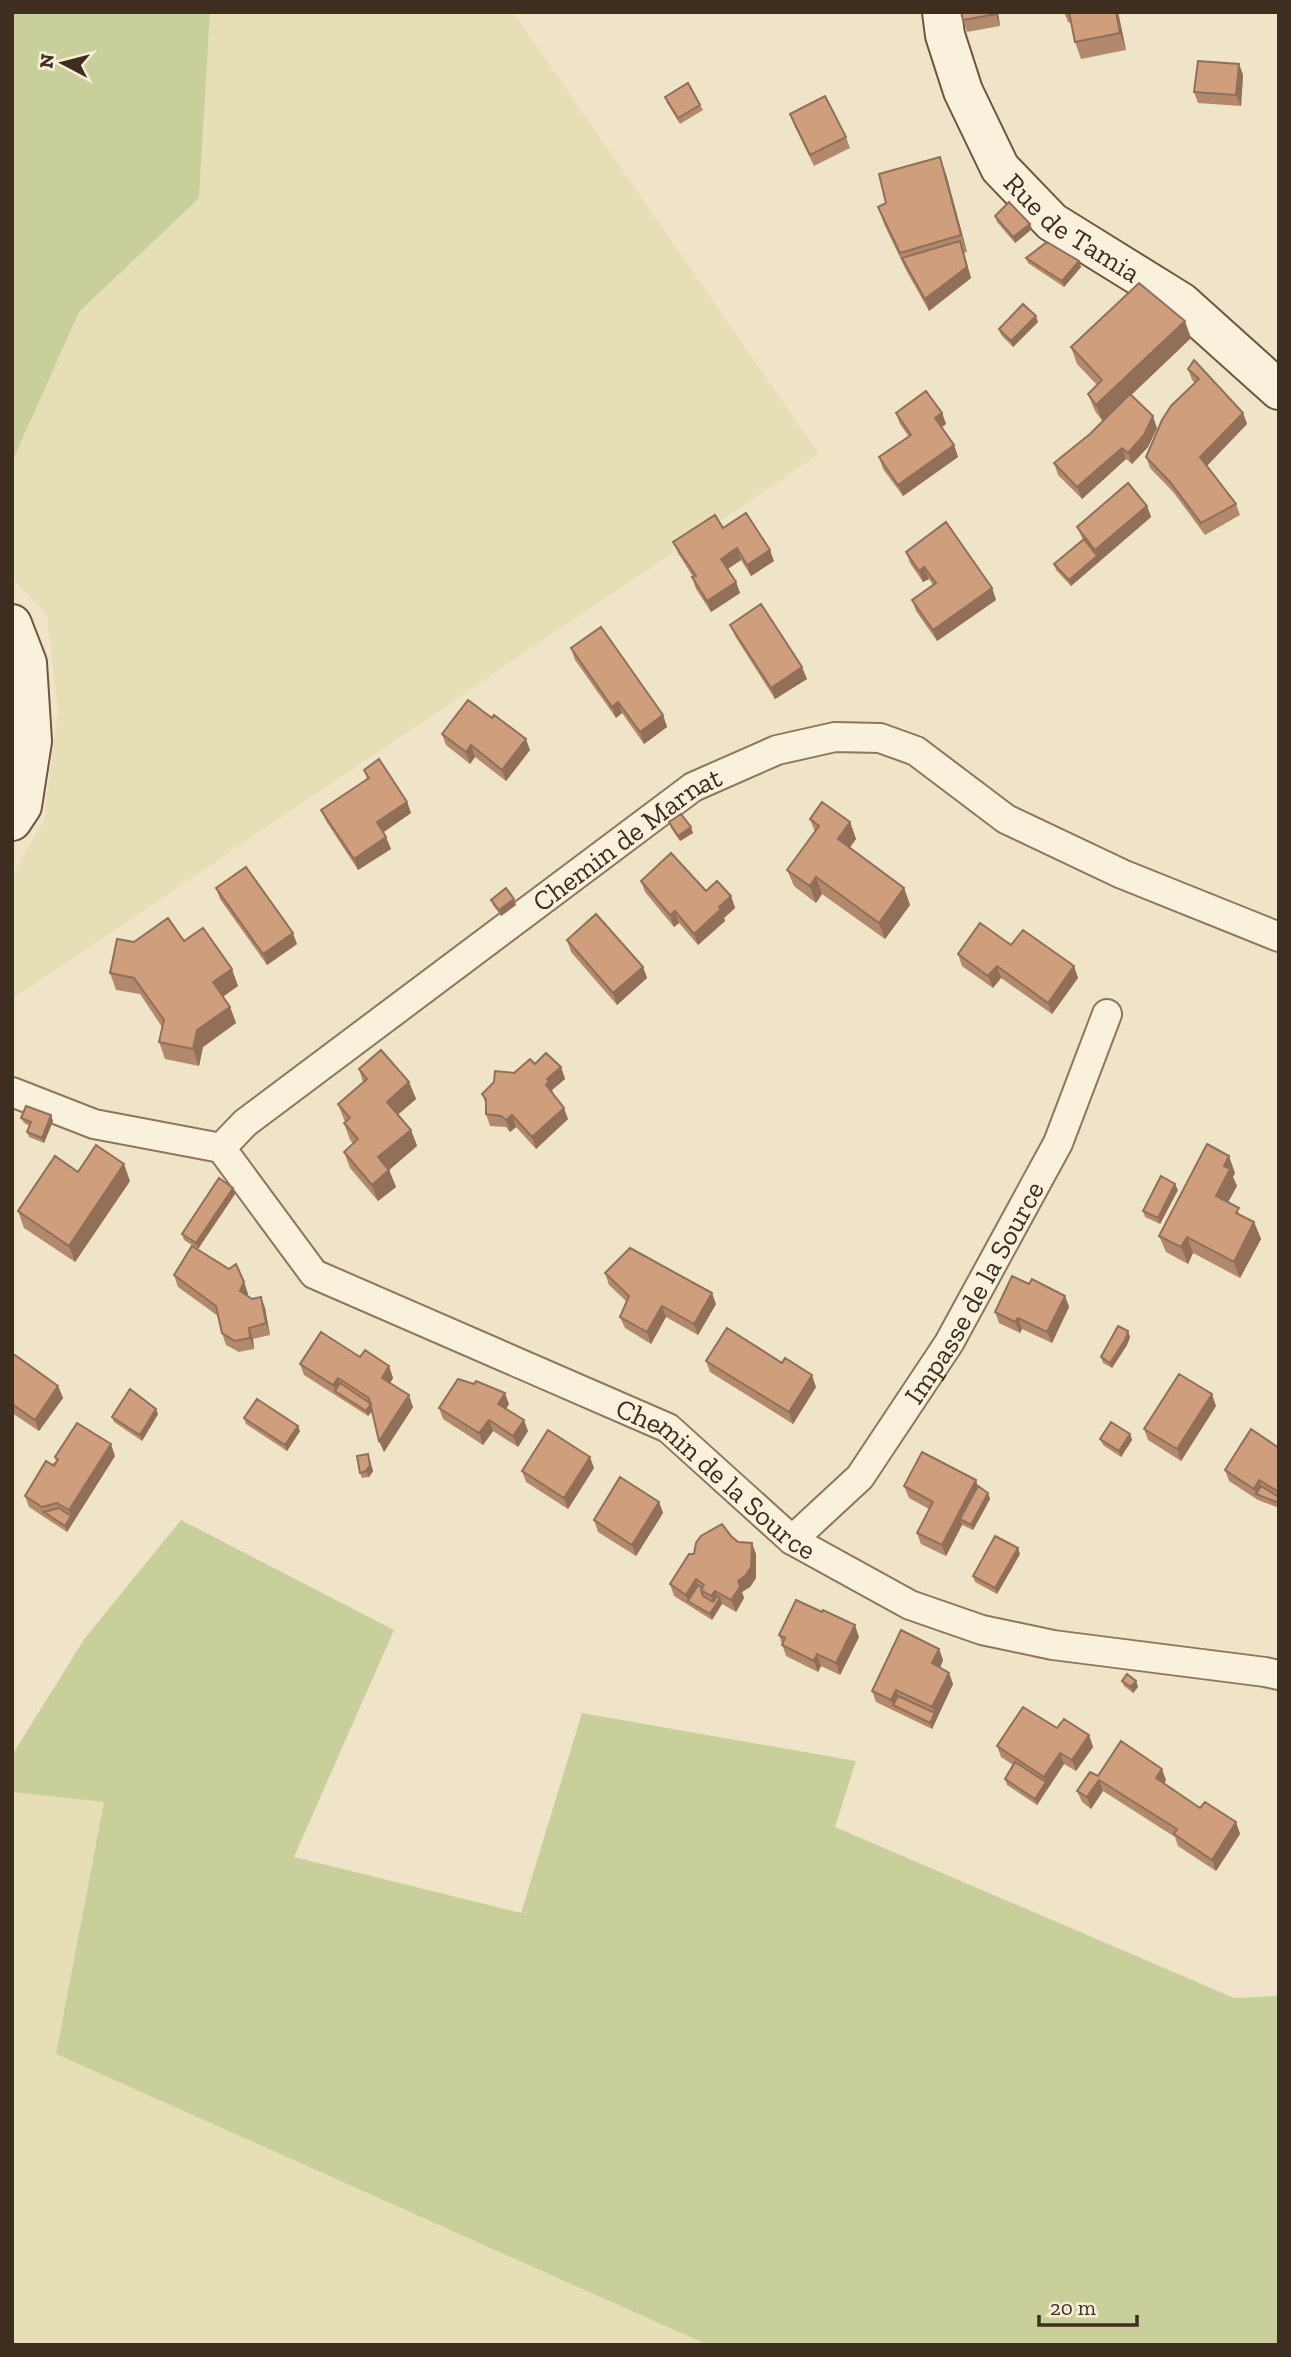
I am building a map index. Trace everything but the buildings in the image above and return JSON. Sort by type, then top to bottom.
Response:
[{"type":"street","name":"Rue de Tamia","points":[[942,12],[945,34],[963,91],[1000,168],[1052,222],[1181,302],[1279,390]]},
{"type":"street","points":[[12,624],[27,663],[32,741],[22,806],[12,821]]},
{"type":"street","name":"Chemin de Marnat","points":[[220,1147],[246,1123],[693,787],[777,750],[835,737],[880,738],[916,751],[1006,819],[1122,874],[1279,937]]},
{"type":"street","name":"Impasse de la Source","points":[[792,1540],[860,1477],[949,1343],[1058,1143],[1107,1014]]},
{"type":"street","points":[[12,1092],[94,1124],[220,1147]]},
{"type":"street","name":"Chemin de la Source","points":[[220,1147],[314,1274],[668,1428],[792,1540],[910,1605],[982,1630],[1053,1645],[1279,1675]]},
{"type":"shaded area","points":[[210,12],[513,12],[819,454],[12,999],[12,876],[44,820],[58,711],[47,615],[12,578],[12,462],[79,312],[199,197]]},
{"type":"shaded area","points":[[12,1792],[104,1802],[56,2054],[708,2345],[12,2345]]},
{"type":"green space","points":[[12,12],[210,12],[199,198],[79,312],[12,462]]},
{"type":"green space","points":[[181,1520],[394,1630],[294,1857],[521,1913],[582,1713],[856,1761],[835,1827],[1234,1998],[1279,1996],[1279,2345],[708,2345],[56,2054],[104,1802],[12,1792],[12,1755],[85,1638]]}]
